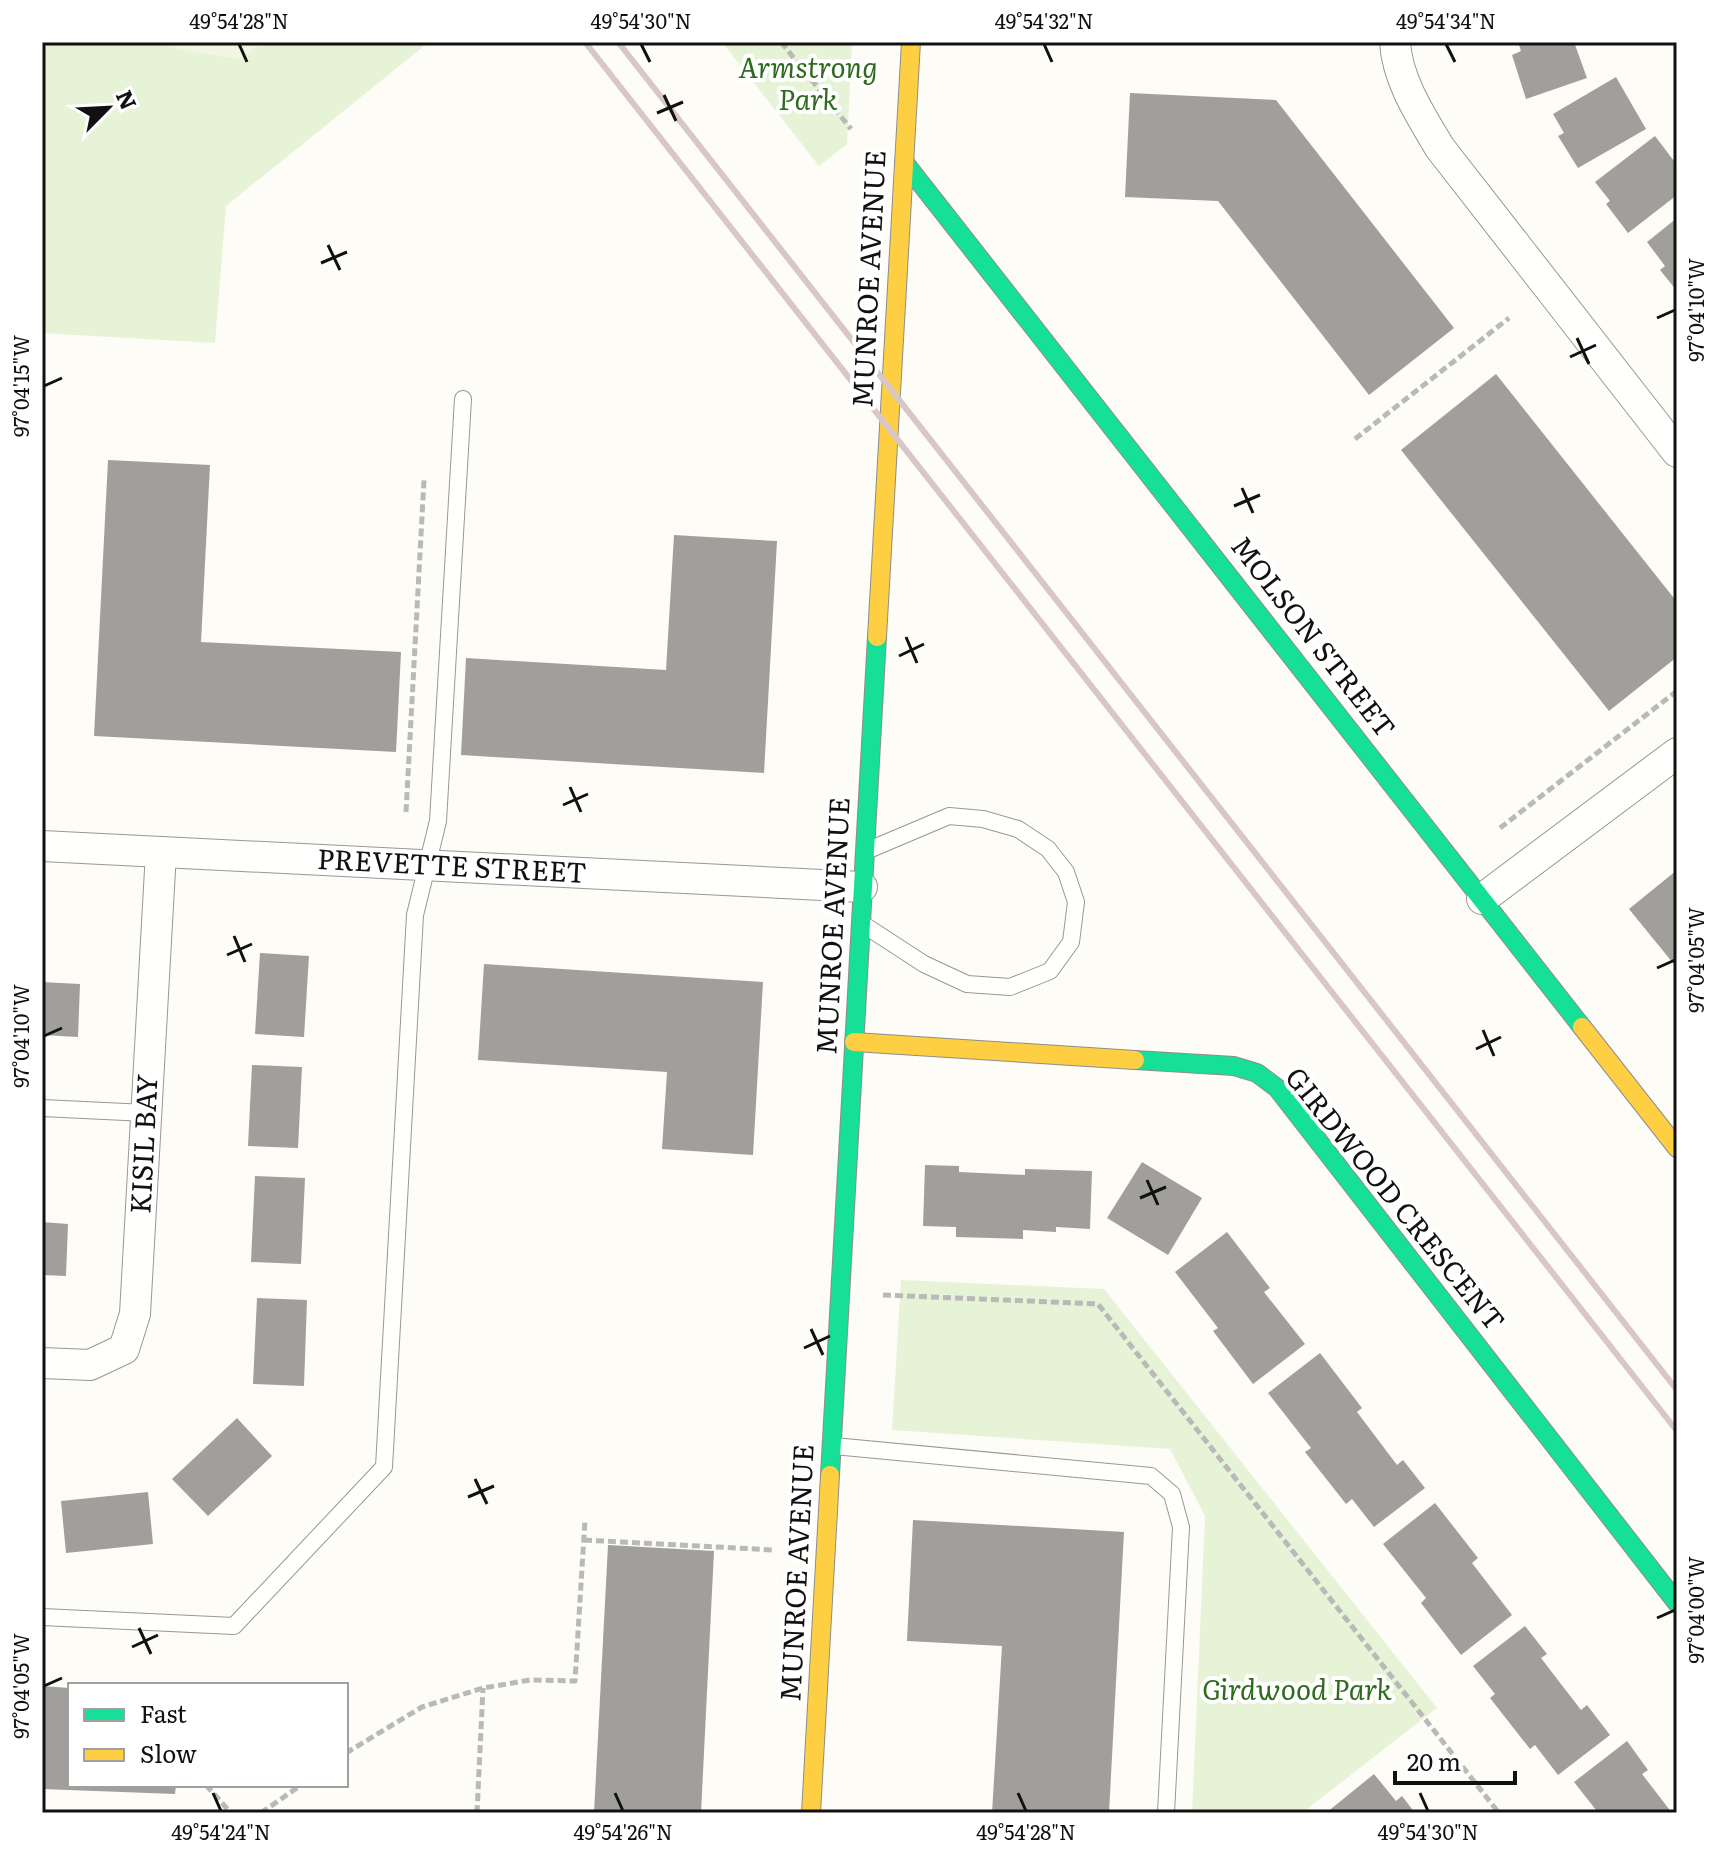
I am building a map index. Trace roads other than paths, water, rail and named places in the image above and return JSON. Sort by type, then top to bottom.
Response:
[{"type":"street","name":"MUNROE AVENUE","points":[[811,1813],[911,42]]},
{"type":"street","points":[[1395,42],[1395,55],[1412,100],[1440,148],[1677,452]]},
{"type":"street","name":"MOLSON STREET","points":[[904,162],[1677,1148]]},
{"type":"street","points":[[1482,899],[1677,753]]},
{"type":"street","name":"PREVETTE STREET","points":[[42,846],[862,887]]},
{"type":"street","name":"KISIL BAY","points":[[42,1363],[90,1365],[124,1349],[135,1314],[161,852]]},
{"type":"street","name":"GIRDWOOD CRESCENT","points":[[854,1042],[1234,1066],[1257,1073],[1277,1088],[1677,1603]]},
{"type":"lane","points":[[42,1617],[234,1626],[384,1467],[415,915],[438,821],[463,399]]},
{"type":"lane","points":[[860,922],[924,964],[967,984],[1010,987],[1050,971],[1071,942],[1076,902],[1066,872],[1048,849],[1018,829],[983,819],[949,816],[865,851]]},
{"type":"lane","points":[[42,1108],[146,1113]]},
{"type":"lane","points":[[832,1446],[1151,1476],[1172,1494],[1181,1527],[1166,1813]]},
{"type":"railway","points":[[585,42],[1677,1431]]},
{"type":"railway","points":[[618,42],[1677,1390]]},
{"type":"park label","name":"Armstrong Park","points":[[808,84]]},
{"type":"park label","name":"Girdwood Park","points":[[1297,1690]]}]
